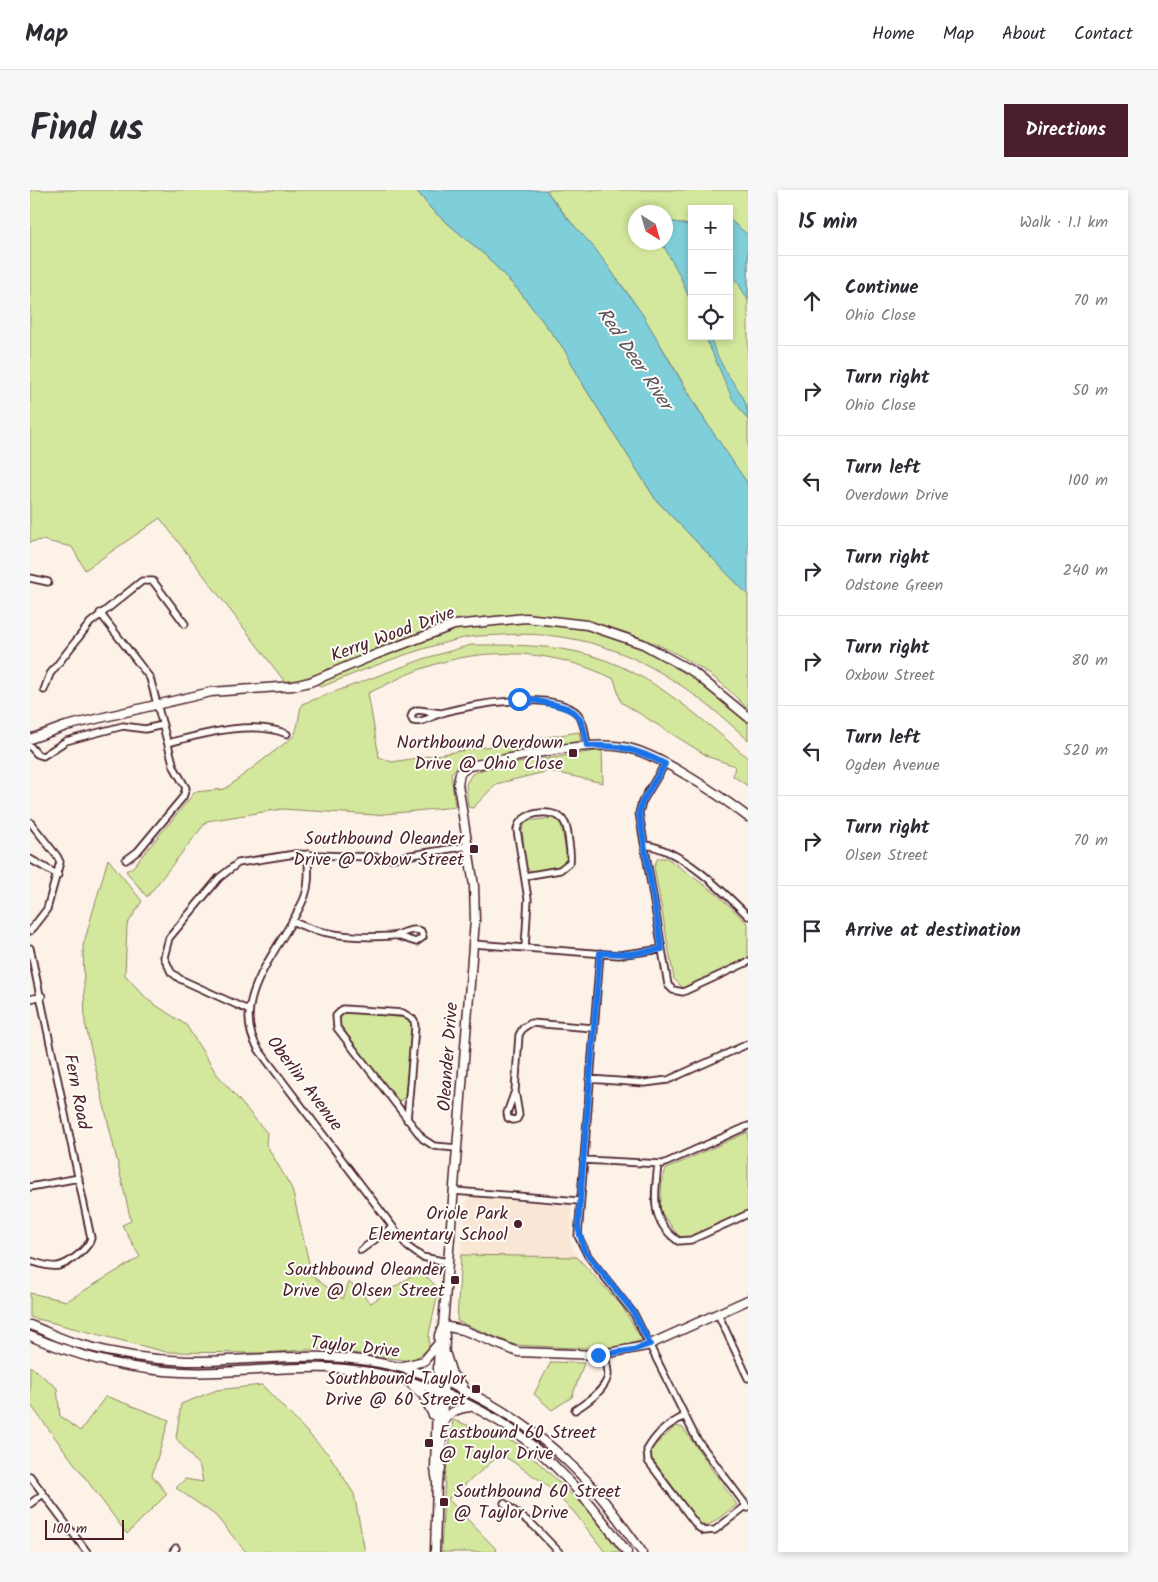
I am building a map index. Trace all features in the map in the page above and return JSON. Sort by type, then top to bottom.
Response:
[{"type":"street","points":[[30,578],[48,582]]},
{"type":"street","points":[[44,690],[50,674],[90,623],[142,581],[148,580],[155,584],[185,624]]},
{"type":"street","points":[[100,613],[149,676],[174,767],[186,788],[185,794],[138,851],[126,860]]},
{"type":"street","name":"Kerry Wood Drive","points":[[30,739],[66,726],[158,706],[211,692],[293,686],[310,682],[454,625],[526,618],[588,625],[643,644],[692,671],[748,717]]},
{"type":"street","points":[[442,713],[522,699],[562,706],[570,709],[580,717],[587,746],[623,747],[643,752],[748,817]]},
{"type":"street","points":[[30,746],[37,754],[43,756],[66,741],[123,726],[145,729],[163,725]]},
{"type":"street","points":[[168,743],[209,732],[259,728],[274,728],[287,734]]},
{"type":"street","name":"Oleander Drive","points":[[439,1379],[444,1351],[443,1326],[475,900],[458,791],[460,773],[469,766],[587,746]]},
{"type":"street","points":[[665,764],[640,808],[668,985],[673,990],[680,992],[748,962]]},
{"type":"street","points":[[525,876],[560,870],[570,862],[566,827],[558,816],[548,813],[530,816],[524,818],[518,824],[517,830],[528,899],[525,948]]},
{"type":"street","points":[[30,822],[59,858],[58,875],[47,909],[30,931]]},
{"type":"street","points":[[645,844],[656,846],[696,869],[748,916]]},
{"type":"street","points":[[248,1010],[175,976],[165,961],[166,946],[169,938],[215,882],[233,866],[251,860],[308,854],[384,858],[468,846]]},
{"type":"street","name":"Oberlin Avenue","points":[[308,854],[307,888],[292,921],[255,989],[248,1010],[249,1028],[256,1045],[392,1227],[415,1254],[426,1259],[448,1262]]},
{"type":"street","points":[[30,859],[58,875]]},
{"type":"street","points":[[292,921],[320,932],[397,936]]},
{"type":"street","points":[[473,944],[630,954],[662,949]]},
{"type":"street","name":"Fern Road","points":[[30,948],[42,996],[91,1234],[90,1242],[59,1266],[49,1266],[30,1261]]},
{"type":"street","points":[[600,953],[578,1232],[581,1244],[632,1310],[698,1443],[747,1507],[712,1531],[704,1531],[698,1527],[648,1461],[647,1450],[660,1432],[668,1425],[684,1417]]},
{"type":"street","points":[[30,999],[42,996]]},
{"type":"street","points":[[407,1120],[414,1020],[408,1014],[403,1013],[346,1008],[340,1010],[335,1020],[337,1028],[407,1120],[427,1143],[438,1147],[457,1148]]},
{"type":"street","points":[[515,1091],[519,1035],[525,1026],[531,1023],[594,1028]]},
{"type":"street","points":[[589,1079],[645,1083],[668,1080],[748,1044]]},
{"type":"street","points":[[583,1160],[658,1164],[673,1161],[748,1126]]},
{"type":"street","points":[[658,1164],[655,1209],[662,1223],[678,1241],[691,1240],[748,1214]]},
{"type":"street","points":[[30,1187],[79,1178]]},
{"type":"street","points":[[454,1191],[579,1201]]},
{"type":"street","points":[[361,1250],[392,1227]]},
{"type":"street","points":[[443,1326],[463,1330],[518,1352],[582,1356],[633,1350],[748,1300]]},
{"type":"street","points":[[718,1314],[748,1378]]},
{"type":"street","name":"Taylor Drive","points":[[30,1325],[77,1344],[152,1359],[187,1361],[326,1357],[399,1366],[439,1379],[471,1392],[519,1420],[564,1458],[588,1482],[642,1552]]},
{"type":"street","name":"Oleander Drive","points":[[439,1379],[438,1344],[443,1326]]},
{"type":"street","name":"Taylor Drive","points":[[30,1336],[95,1358],[166,1371],[331,1368],[402,1378],[439,1391],[507,1428],[542,1454],[596,1511],[627,1552]]},
{"type":"street","points":[[399,1366],[421,1362],[438,1344]]},
{"type":"street","points":[[444,1351],[455,1377],[471,1392]]},
{"type":"street","points":[[575,1410],[591,1399],[606,1380],[608,1373],[605,1354]]},
{"type":"street","points":[[402,1378],[423,1395],[435,1421]]},
{"type":"street","points":[[435,1552],[442,1427],[439,1379]]},
{"type":"street","points":[[438,1482],[435,1468],[435,1421],[439,1391]]},
{"type":"street","points":[[442,1427],[451,1413],[458,1408],[470,1407]]},
{"type":"street","points":[[30,1476],[87,1552]]},
{"type":"street","points":[[30,1504],[43,1494]]},
{"type":"street","points":[[504,1503],[538,1530],[559,1552]]},
{"type":"shaded area","name":"Oriole Park Elementary School","points":[[467,1197],[572,1206],[570,1241],[577,1257],[461,1255]]},
{"type":"green space","points":[[30,190],[416,190],[432,210],[486,256],[520,292],[564,349],[585,388],[656,500],[748,595],[748,709],[721,683],[696,665],[669,650],[640,637],[610,628],[578,620],[547,616],[516,615],[456,621],[403,638],[321,673],[285,682],[160,518],[85,570],[72,547],[42,540],[30,542]]},
{"type":"green space","points":[[546,190],[748,190],[748,484],[706,422],[632,299]]},
{"type":"green space","points":[[526,618],[587,625],[643,644],[692,671],[748,717],[748,740],[694,694],[665,675],[606,647],[573,639],[539,635],[469,637],[410,653],[321,687],[316,683],[454,625]]},
{"type":"green space","points":[[471,645],[550,647],[596,657],[638,675],[695,714],[748,758],[748,786],[733,776],[735,766],[709,757],[621,702],[614,679],[592,669],[545,657],[520,654],[472,656],[417,670],[368,693],[379,757],[392,762],[579,732],[581,743],[461,764],[451,773],[455,807],[375,815],[282,809],[207,821],[147,897],[126,871],[133,867],[195,792],[225,789],[293,737],[302,704],[426,658]]},
{"type":"green space","points":[[602,750],[603,783],[549,771],[496,784],[473,808],[468,807],[466,784],[472,774],[487,768]]},
{"type":"green space","points":[[554,818],[561,824],[567,858],[563,865],[532,872],[526,867],[522,830],[526,821]]},
{"type":"green space","points":[[658,858],[667,858],[718,895],[748,924],[748,958],[683,988],[674,979],[654,866]]},
{"type":"green space","points":[[108,859],[142,901],[127,925],[125,975],[148,1000],[186,1025],[216,1073],[267,1133],[266,1144],[292,1189],[312,1276],[343,1299],[349,1282],[371,1303],[420,1270],[439,1289],[429,1334],[429,1349],[411,1361],[322,1349],[259,1353],[166,1352],[30,1317],[30,1293],[67,1301],[140,1257],[122,1225],[131,1221],[85,1023],[83,946]]},
{"type":"green space","points":[[347,1012],[406,1018],[412,1023],[405,1098],[399,1101],[395,1098],[339,1023],[341,1016]]},
{"type":"green space","points":[[748,1132],[748,1210],[685,1240],[677,1234],[660,1211],[662,1180],[666,1169]]},
{"type":"green space","points":[[461,1255],[577,1257],[622,1306],[642,1340],[621,1347],[574,1348],[515,1345],[457,1321]]},
{"type":"green space","points":[[551,1362],[584,1363],[572,1397],[552,1410],[534,1394]]},
{"type":"green space","points":[[30,1366],[57,1388],[60,1416],[80,1431],[106,1396],[169,1420],[152,1475],[167,1494],[127,1534],[30,1404]]},
{"type":"green space","points":[[262,1385],[330,1456],[354,1494],[365,1552],[246,1552],[215,1515],[176,1488],[185,1479],[203,1482],[200,1467],[176,1438],[181,1404],[217,1390]]},
{"type":"green space","points":[[453,1420],[519,1444],[588,1510],[620,1552],[605,1552],[574,1512],[544,1483],[501,1454],[448,1499],[497,1550],[494,1552],[441,1552],[445,1477]]},
{"type":"green space","points":[[676,1426],[683,1428],[737,1505],[709,1525],[701,1525],[651,1457],[652,1448]]},
{"type":"water","name":"Red Deer River","points":[[416,190],[546,190],[566,217],[594,247],[643,315],[698,410],[748,484],[748,595],[656,500],[585,388],[564,349],[520,292],[486,256],[432,210]]},
{"type":"water","points":[[673,222],[688,225],[688,295],[666,250],[673,250]]},
{"type":"water","points":[[733,222],[748,235],[748,300],[733,278]]},
{"type":"water","points":[[707,340],[712,340],[723,366],[745,401],[748,420],[732,398]]},
{"type":"place","name":"Northbound Overdown Drive @ Ohio Close","points":[[573,753]]},
{"type":"place","name":"Southbound Oleander Drive @ Oxbow Street","points":[[474,849]]},
{"type":"place","name":"Oriole Park Elementary School","points":[[518,1224]]},
{"type":"place","name":"Southbound Oleander Drive @ Olsen Street","points":[[455,1280]]},
{"type":"place","name":"Southbound Taylor Drive @ 60 Street","points":[[476,1389]]},
{"type":"place","name":"Eastbound 60 Street @ Taylor Drive","points":[[429,1443]]},
{"type":"place","name":"Southbound 60 Street @ Taylor Drive","points":[[444,1502]]},
{"type":"route","points":[[519,699],[567,707],[574,711],[582,721],[587,746],[607,745],[623,747],[643,752],[665,764],[642,802],[639,813],[662,949],[630,954],[600,953],[578,1227],[579,1240],[584,1250],[632,1310],[650,1344],[619,1353],[598,1355]]}]
